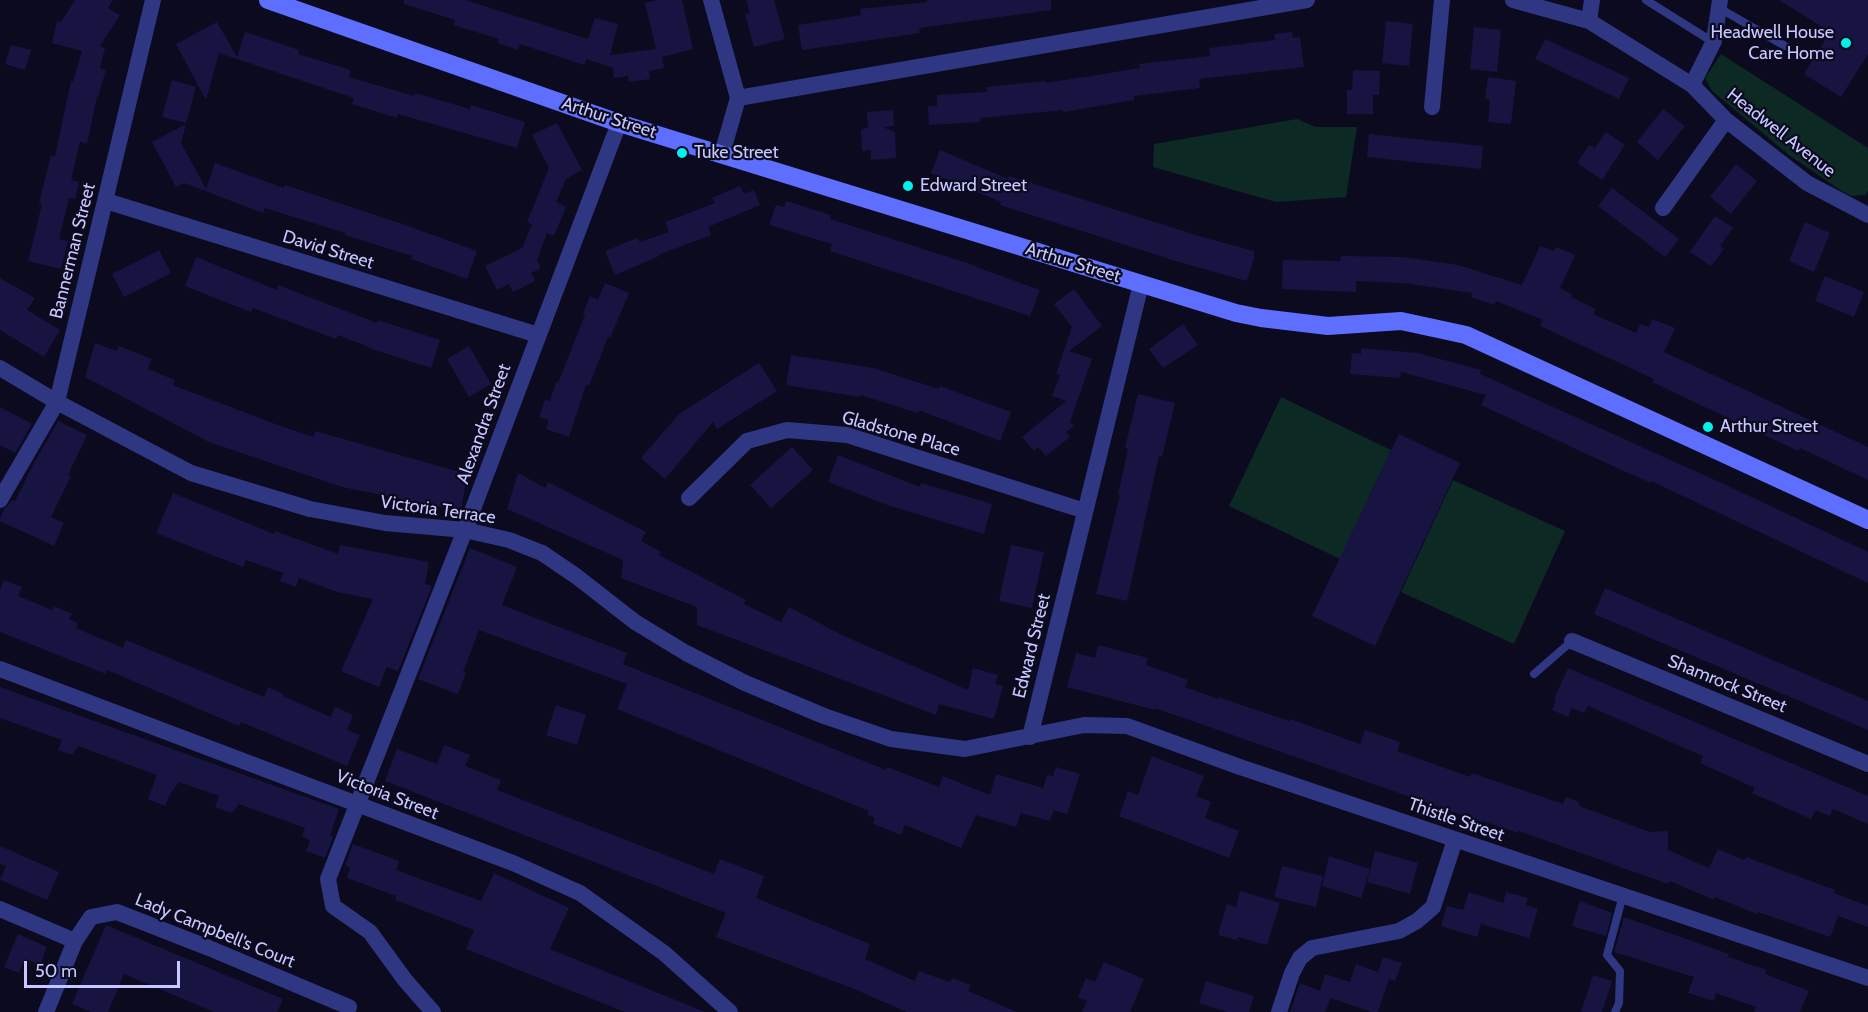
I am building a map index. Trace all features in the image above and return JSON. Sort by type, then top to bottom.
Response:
[{"type":"street","name":"Bannerman Street","points":[[0,500],[57,402],[153,0]]},
{"type":"street","name":"Arthur Street","points":[[268,0],[619,123],[1236,313],[1328,326],[1401,321],[1466,335],[1868,520]]},
{"type":"street","points":[[711,0],[738,98],[722,154]]},
{"type":"street","points":[[738,98],[1307,0]]},
{"type":"street","points":[[1432,107],[1442,0]]},
{"type":"street","name":"Headwell Avenue","points":[[1513,0],[1589,21],[1692,85],[1726,120],[1807,183],[1868,215]]},
{"type":"street","points":[[1589,21],[1592,0]]},
{"type":"street","points":[[1692,85],[1714,41],[1720,4]]},
{"type":"street","points":[[1663,207],[1726,120]]},
{"type":"street","name":"Alexandra Street","points":[[433,1012],[405,980],[370,932],[333,906],[328,879],[465,530],[619,123]]},
{"type":"street","name":"David Street","points":[[106,201],[538,335]]},
{"type":"street","name":"Edward Street","points":[[1030,737],[1140,284]]},
{"type":"street","name":"Victoria Terrace","points":[[0,368],[57,402],[191,473],[310,509],[385,523],[465,530],[509,540],[542,553],[635,622],[686,653],[745,683],[824,716],[891,739],[965,749],[1030,737]]},
{"type":"street","name":"Gladstone Place","points":[[689,498],[747,441],[787,430],[847,435],[1085,510]]},
{"type":"street","name":"Shamrock Street","points":[[1572,641],[1868,764]]},
{"type":"street","name":"Victoria Street","points":[[0,669],[513,863],[580,893],[664,953],[730,1012]]},
{"type":"street","name":"Thistle Street","points":[[1030,737],[1084,725],[1127,726],[1240,767],[1868,978]]},
{"type":"street","points":[[1279,1012],[1292,973],[1300,958],[1312,948],[1399,931],[1417,921],[1433,907],[1455,840]]},
{"type":"street","points":[[0,909],[75,940]]},
{"type":"street","name":"Lady Campbell's Court","points":[[46,1012],[75,940],[91,917],[117,912],[349,1007]]},
{"type":"lane","points":[[1646,0],[1713,42]]},
{"type":"lane","points":[[1720,4],[1785,46]]},
{"type":"lane","points":[[1534,674],[1572,641]]},
{"type":"lane","points":[[1615,1012],[1619,1003],[1620,971],[1607,955],[1623,896]]},
{"type":"green space","points":[[1721,54],[1868,148],[1868,191],[1865,195],[1852,196],[1843,192],[1789,155],[1712,91],[1705,78]]},
{"type":"green space","points":[[1297,119],[1316,127],[1357,127],[1346,197],[1276,202],[1153,167],[1154,144]]},
{"type":"green space","points":[[1281,397],[1391,450],[1340,559],[1229,506]]},
{"type":"green space","points":[[1453,480],[1565,531],[1514,644],[1401,592]]},
{"type":"building","points":[[75,0],[113,0],[108,8],[120,15],[100,46],[105,48],[100,68],[106,70],[97,97],[87,144],[80,142],[71,180],[79,182],[75,199],[69,198],[59,239],[68,241],[61,269],[28,261],[51,155],[55,156],[71,81],[73,82],[82,51],[52,43],[57,21],[61,22]]},
{"type":"building","points":[[404,0],[465,0],[588,39],[595,18],[618,24],[610,55],[656,49],[645,3],[657,0],[682,0],[693,49],[662,57],[664,68],[649,71],[650,79],[629,82],[628,76],[614,78],[613,68],[586,59],[584,65],[520,44],[518,50],[498,43],[499,39],[453,25],[455,20],[404,4]]},
{"type":"building","points":[[746,0],[774,0],[785,39],[754,47],[745,14],[750,13]]},
{"type":"building","points":[[927,0],[1051,0],[1051,10],[919,28],[920,33],[802,50],[798,25],[861,15],[860,9],[927,2]]},
{"type":"building","name":"Headwell House Care Home","points":[[1779,0],[1868,0],[1868,54],[1841,97],[1804,74],[1830,32]]},
{"type":"building","points":[[1386,21],[1413,24],[1409,66],[1382,63]]},
{"type":"building","points":[[217,22],[237,57],[245,32],[299,50],[298,54],[351,70],[349,77],[470,109],[471,105],[525,122],[517,148],[398,114],[397,118],[352,104],[354,98],[219,53],[206,100],[176,44]]},
{"type":"building","points":[[1474,27],[1501,30],[1497,72],[1470,69]]},
{"type":"building","points":[[1292,32],[1293,38],[1300,37],[1304,67],[1199,79],[1200,88],[1134,96],[1134,100],[1063,112],[1063,110],[980,118],[980,122],[929,125],[928,106],[937,106],[937,95],[987,92],[986,87],[1046,81],[1046,83],[1140,68],[1139,64],[1210,56],[1209,48],[1275,40],[1274,34]]},
{"type":"building","points":[[1545,39],[1629,78],[1619,99],[1535,59]]},
{"type":"building","points":[[11,45],[31,50],[25,70],[5,64]]},
{"type":"building","points":[[1353,70],[1380,71],[1379,95],[1373,95],[1373,114],[1347,114],[1347,90],[1352,90]]},
{"type":"building","points":[[1488,77],[1516,81],[1511,124],[1488,122],[1490,100],[1485,99]]},
{"type":"building","points":[[172,80],[196,87],[186,123],[162,117]]},
{"type":"building","points":[[1663,109],[1685,126],[1658,160],[1637,142]]},
{"type":"building","points":[[893,110],[894,126],[883,127],[895,132],[896,158],[871,160],[871,150],[862,151],[861,129],[868,128],[867,112]]},
{"type":"building","points":[[557,123],[582,170],[566,179],[556,202],[566,207],[554,236],[547,233],[537,260],[541,268],[531,273],[535,281],[513,292],[509,284],[497,290],[485,266],[522,248],[532,224],[527,222],[549,168],[532,135]]},
{"type":"building","points":[[186,124],[181,143],[206,189],[215,163],[284,188],[285,185],[408,226],[477,251],[467,279],[411,259],[412,256],[345,235],[345,233],[265,208],[263,213],[184,183],[176,187],[152,142]]},
{"type":"building","points":[[1606,132],[1625,145],[1602,180],[1577,163],[1589,145],[1595,148]]},
{"type":"building","points":[[1369,134],[1483,146],[1481,169],[1367,157]]},
{"type":"building","points":[[940,150],[1008,179],[1009,176],[1202,237],[1254,251],[1247,281],[1179,262],[1000,205],[1001,202],[931,173]]},
{"type":"building","points":[[1736,164],[1757,181],[1731,214],[1710,197]]},
{"type":"building","points":[[740,186],[744,194],[754,190],[760,205],[708,227],[711,235],[658,255],[615,275],[605,251],[637,238],[640,242],[669,232],[665,222],[715,203],[712,198]]},
{"type":"building","points":[[1612,188],[1679,239],[1665,257],[1598,206]]},
{"type":"building","points":[[786,201],[831,215],[830,219],[976,266],[1040,290],[1030,316],[830,251],[832,244],[769,225],[776,205],[784,207]]},
{"type":"building","points":[[1715,216],[1733,228],[1720,246],[1724,249],[1711,266],[1690,252]]},
{"type":"building","points":[[1805,222],[1830,233],[1814,272],[1789,261]]},
{"type":"building","points":[[1540,246],[1554,251],[1556,247],[1575,255],[1560,288],[1572,294],[1571,297],[1596,309],[1593,314],[1636,333],[1640,324],[1649,327],[1652,319],[1675,328],[1664,352],[1868,447],[1868,480],[1800,448],[1798,451],[1652,382],[1654,379],[1540,326],[1543,320],[1496,301],[1495,305],[1471,297],[1472,293],[1403,283],[1356,281],[1356,292],[1282,289],[1283,260],[1340,261],[1341,256],[1403,257],[1458,265],[1522,285]]},
{"type":"building","points":[[159,250],[171,273],[124,297],[112,274]]},
{"type":"building","points":[[196,257],[277,290],[278,285],[377,323],[378,320],[440,340],[431,368],[369,348],[338,335],[336,339],[253,308],[251,312],[185,286]]},
{"type":"building","points":[[1825,276],[1864,292],[1854,317],[1815,301]]},
{"type":"building","points":[[0,278],[35,298],[27,310],[60,330],[44,357],[0,330]]},
{"type":"building","points":[[605,283],[629,293],[610,338],[608,337],[589,386],[586,385],[569,437],[546,429],[549,420],[539,417],[545,400],[550,401],[556,382],[558,383],[585,315],[583,314],[590,296],[598,300]]},
{"type":"building","points":[[1074,289],[1102,326],[1069,351],[1092,359],[1070,422],[1074,426],[1066,432],[1070,437],[1046,456],[1038,447],[1034,451],[1022,437],[1066,401],[1052,396],[1060,375],[1056,374],[1072,327],[1054,304]]},
{"type":"building","points":[[1183,324],[1198,345],[1163,368],[1149,349]]},
{"type":"building","points":[[95,343],[117,351],[119,346],[152,359],[148,369],[175,380],[173,385],[275,424],[313,437],[315,431],[467,474],[461,511],[342,487],[209,442],[85,377]]},
{"type":"building","points":[[469,346],[491,384],[469,397],[447,359]]},
{"type":"building","points":[[1361,348],[1418,353],[1481,370],[1480,374],[1868,552],[1868,583],[1651,481],[1651,483],[1617,468],[1481,405],[1486,395],[1401,372],[1400,378],[1350,374],[1352,353],[1361,354]]},
{"type":"building","points":[[791,355],[873,368],[939,389],[940,386],[1011,412],[1000,441],[919,410],[918,413],[860,395],[860,397],[786,385]]},
{"type":"building","points":[[759,363],[777,391],[717,429],[713,422],[665,479],[641,458],[679,414]]},
{"type":"building","points":[[1138,394],[1175,403],[1162,457],[1159,456],[1127,601],[1096,594],[1120,495],[1118,495],[1128,449],[1125,448]]},
{"type":"building","points":[[0,407],[32,424],[15,453],[0,445]]},
{"type":"building","points":[[58,421],[87,435],[68,475],[71,476],[51,517],[64,523],[54,546],[0,519],[4,509],[12,500],[15,501]]},
{"type":"building","points":[[1399,434],[1460,463],[1375,646],[1312,616]]},
{"type":"building","points":[[792,447],[813,470],[771,508],[750,485]]},
{"type":"building","points":[[838,455],[920,487],[921,483],[992,504],[984,534],[890,506],[828,482]]},
{"type":"building","points":[[518,473],[545,488],[548,482],[646,532],[641,541],[661,552],[659,555],[746,600],[744,604],[781,622],[789,607],[842,635],[968,690],[973,668],[998,675],[995,684],[1003,686],[994,719],[939,704],[936,715],[697,625],[697,607],[621,578],[623,560],[507,509]]},
{"type":"building","points":[[173,493],[274,534],[275,531],[338,554],[340,545],[429,562],[425,584],[432,586],[398,671],[387,667],[379,687],[341,671],[373,599],[337,592],[299,578],[296,587],[280,581],[283,573],[246,560],[243,567],[156,533]]},
{"type":"building","points":[[1011,545],[1044,552],[1032,608],[999,601]]},
{"type":"building","points":[[470,548],[517,567],[502,605],[627,653],[623,664],[886,770],[887,767],[939,787],[943,776],[990,795],[996,774],[1043,788],[1047,775],[1053,776],[1056,767],[1080,774],[1067,814],[1054,810],[1050,821],[1021,813],[1016,827],[976,815],[961,848],[905,825],[901,835],[873,824],[875,818],[867,815],[869,811],[617,709],[627,684],[479,630],[463,672],[466,673],[458,694],[418,679]]},
{"type":"building","points":[[4,580],[22,587],[18,596],[52,610],[54,606],[72,614],[69,619],[78,623],[76,628],[123,648],[126,640],[264,697],[268,687],[331,717],[335,707],[353,715],[347,730],[360,735],[347,766],[241,722],[239,726],[107,670],[106,674],[0,632],[0,590]]},
{"type":"building","points":[[1605,588],[1868,701],[1868,730],[1594,614]]},
{"type":"building","points":[[1098,645],[1148,658],[1146,665],[1188,680],[1185,687],[1218,699],[1218,697],[1289,721],[1290,719],[1360,744],[1365,730],[1400,742],[1397,751],[1470,777],[1472,773],[1563,804],[1566,797],[1579,802],[1579,806],[1650,832],[1668,831],[1668,850],[1709,868],[1718,849],[1744,860],[1746,857],[1835,890],[1834,893],[1868,906],[1868,927],[1838,916],[1830,937],[1758,912],[1757,914],[1715,897],[1714,900],[1670,881],[1668,884],[1519,831],[1518,833],[1482,822],[1155,708],[1155,710],[1067,687],[1076,653],[1095,658]]},
{"type":"building","points":[[1568,668],[1868,796],[1868,824],[1833,809],[1830,816],[1816,810],[1811,819],[1752,793],[1755,788],[1700,763],[1703,756],[1588,706],[1584,713],[1572,708],[1568,717],[1552,710],[1556,700],[1554,699]]},
{"type":"building","points":[[0,687],[339,809],[330,835],[333,837],[325,858],[306,851],[310,841],[302,836],[305,828],[239,804],[232,813],[215,807],[219,796],[179,782],[165,806],[148,799],[157,775],[78,746],[72,755],[58,750],[62,740],[0,718]]},
{"type":"building","points":[[556,705],[586,715],[577,745],[546,735]]},
{"type":"building","points":[[444,745],[470,755],[465,766],[501,780],[497,790],[714,874],[720,859],[764,876],[756,898],[870,944],[865,959],[915,981],[919,971],[950,982],[952,978],[971,985],[968,991],[1017,1012],[907,1012],[854,989],[716,937],[726,913],[385,781],[397,749],[437,764]]},
{"type":"building","points":[[1152,756],[1204,776],[1196,796],[1211,802],[1205,818],[1239,831],[1229,858],[1119,816],[1128,791],[1138,795]]},
{"type":"building","points":[[353,844],[399,861],[396,870],[481,901],[494,873],[569,908],[550,949],[705,1012],[625,1012],[466,949],[474,930],[395,900],[396,896],[347,878],[350,868],[345,865]]},
{"type":"building","points":[[0,846],[59,872],[47,900],[0,880],[6,866],[0,864]]},
{"type":"building","points":[[1375,851],[1418,863],[1410,894],[1367,882]]},
{"type":"building","points":[[1329,856],[1370,869],[1361,898],[1322,886]]},
{"type":"building","points":[[1282,866],[1323,876],[1316,907],[1274,897]]},
{"type":"building","points":[[1240,891],[1280,903],[1267,945],[1238,937],[1237,940],[1218,935],[1227,904],[1236,907]]},
{"type":"building","points":[[1469,892],[1503,903],[1506,892],[1528,898],[1526,905],[1538,909],[1529,938],[1481,924],[1477,937],[1441,926],[1447,906],[1463,910]]},
{"type":"building","points":[[1580,901],[1612,913],[1606,936],[1572,926]]},
{"type":"building","points":[[1624,917],[1729,954],[1728,957],[1767,970],[1765,974],[1809,991],[1800,1012],[1754,1012],[1756,1007],[1716,993],[1714,1001],[1688,993],[1694,977],[1614,952]]},
{"type":"building","points":[[106,925],[283,999],[277,1012],[214,1012],[124,974],[108,1012],[91,1012],[72,1004]]},
{"type":"building","points":[[18,934],[47,947],[40,965],[25,959],[19,973],[4,967]]},
{"type":"building","points":[[1383,957],[1402,963],[1395,981],[1389,979],[1378,1012],[1371,1012],[1331,998],[1325,1012],[1290,1012],[1300,983],[1320,991],[1325,974],[1350,982],[1356,964],[1378,972]]},
{"type":"building","points":[[1104,962],[1144,979],[1130,1012],[1082,1012],[1087,1001],[1078,997],[1086,978],[1095,982]]},
{"type":"building","points":[[1593,975],[1612,981],[1602,1012],[1581,1012]]},
{"type":"building","points":[[1206,981],[1254,996],[1249,1012],[1227,1012],[1199,1003]]},
{"type":"place","name":"Headwell House Care Home","points":[[1846,43]]},
{"type":"place","name":"Tuke Street","points":[[682,153]]},
{"type":"place","name":"Edward Street","points":[[908,186]]},
{"type":"place","name":"Arthur Street","points":[[1708,427]]}]
